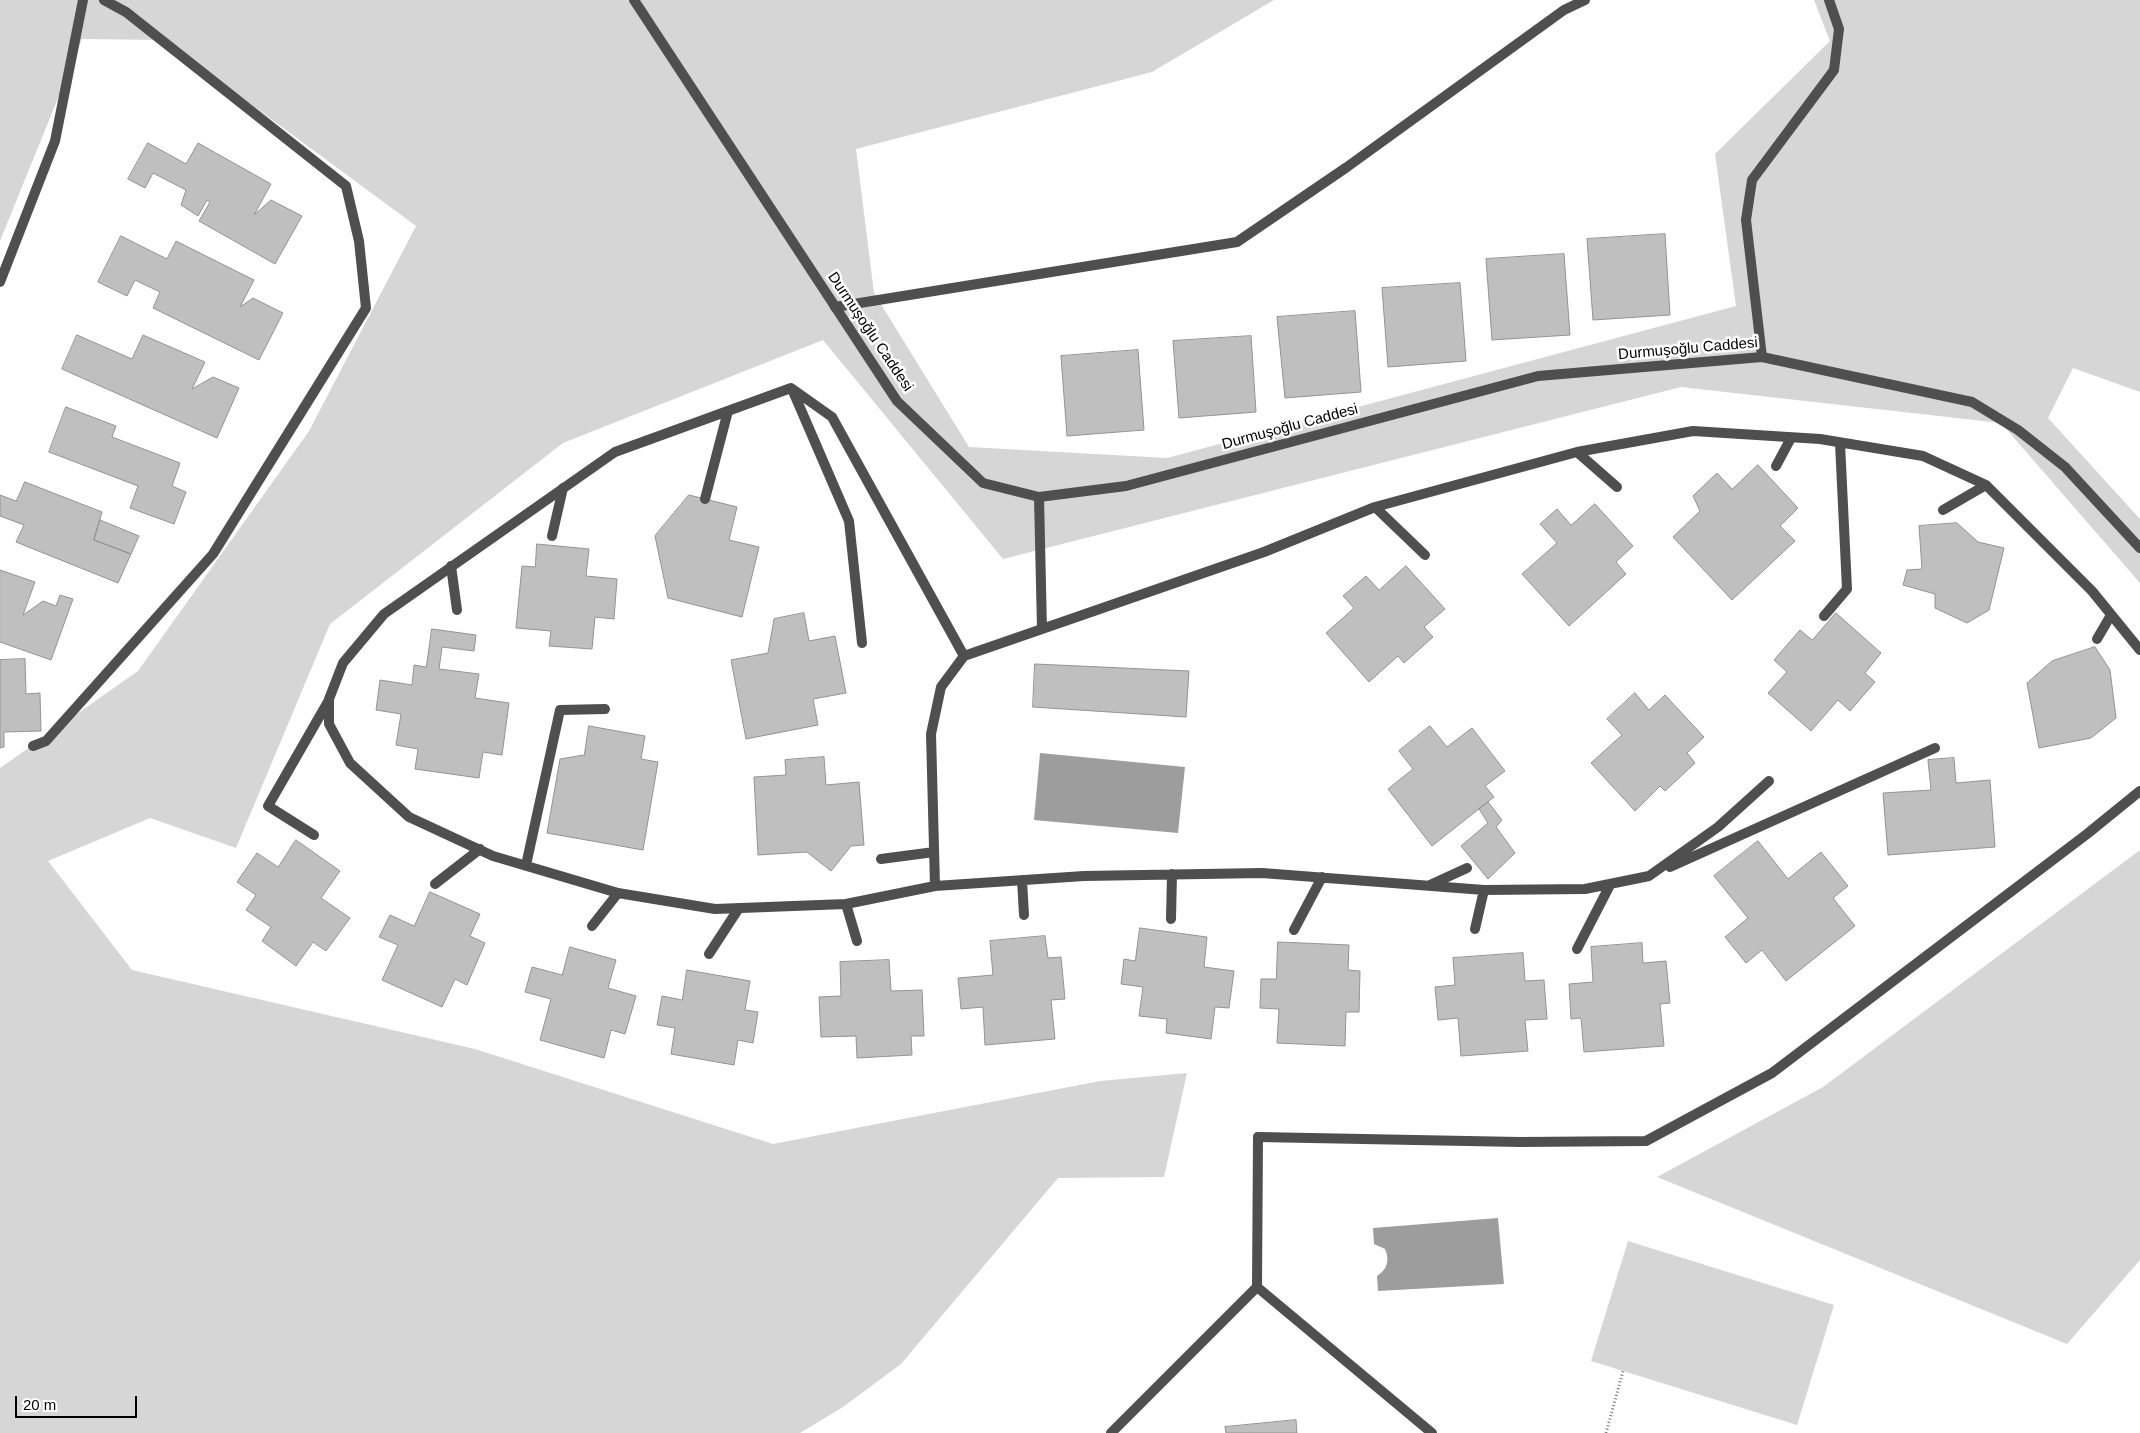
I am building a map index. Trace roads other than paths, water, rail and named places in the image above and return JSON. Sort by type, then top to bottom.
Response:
[{"type":"street","points":[[0,282],[55,142],[83,0]]},
{"type":"street","points":[[33,746],[46,741],[213,554],[366,308],[359,241],[346,186],[126,12],[104,0]]},
{"type":"street","name":"Durmuşoğlu Caddesi","points":[[634,0],[897,401],[983,483],[1039,497],[1126,486],[1538,376],[1762,357],[1972,402],[2018,430],[2066,467],[2140,548]]},
{"type":"street","points":[[836,307],[1237,242],[1347,167],[1564,10],[1586,0]]},
{"type":"street","points":[[1762,357],[1746,220],[1752,180],[1834,70],[1840,29],[1829,0]]},
{"type":"street","points":[[314,835],[268,806],[329,699],[342,663],[384,614],[615,452],[791,388]]},
{"type":"street","points":[[791,388],[849,521],[862,642]]},
{"type":"street","points":[[791,388],[832,416],[964,656]]},
{"type":"street","points":[[706,499],[728,411]]},
{"type":"street","points":[[935,886],[931,734],[941,687],[964,656],[1264,552],[1376,507],[1577,452],[1693,431],[1840,443],[1923,456],[1986,485],[2092,591],[2140,650]]},
{"type":"street","points":[[1776,466],[1791,438]]},
{"type":"street","points":[[1824,616],[1847,589],[1840,443]]},
{"type":"street","points":[[1577,452],[1617,487]]},
{"type":"street","points":[[1944,510],[1986,485]]},
{"type":"street","points":[[552,536],[562,488]]},
{"type":"street","points":[[1039,497],[1042,629]]},
{"type":"street","points":[[1376,507],[1425,555]]},
{"type":"street","points":[[451,566],[457,610]]},
{"type":"street","points":[[2097,639],[2111,615]]},
{"type":"street","points":[[329,699],[329,724],[350,763],[409,817],[480,849],[618,893],[715,909],[846,904],[935,886],[1022,880],[1172,874],[1262,873],[1484,890],[1585,889],[1649,876],[1936,748]]},
{"type":"street","points":[[526,865],[560,710],[605,709]]},
{"type":"street","points":[[1649,876],[1718,827],[1769,781]]},
{"type":"street","points":[[1111,1433],[1256,1287],[1258,1137],[1520,1142],[1646,1141],[1772,1073],[2140,791]]},
{"type":"street","points":[[435,884],[480,849]]},
{"type":"street","points":[[881,860],[934,852]]},
{"type":"street","points":[[1429,886],[1467,868]]},
{"type":"street","points":[[1171,919],[1172,874]]},
{"type":"street","points":[[1294,930],[1322,877]]},
{"type":"street","points":[[1022,880],[1024,915]]},
{"type":"street","points":[[1577,949],[1610,884]]},
{"type":"street","points":[[1475,929],[1484,890]]},
{"type":"street","points":[[592,926],[618,893]]},
{"type":"street","points":[[846,904],[856,941]]},
{"type":"street","points":[[709,954],[739,908]]},
{"type":"street","points":[[1256,1287],[1432,1433]]}]
